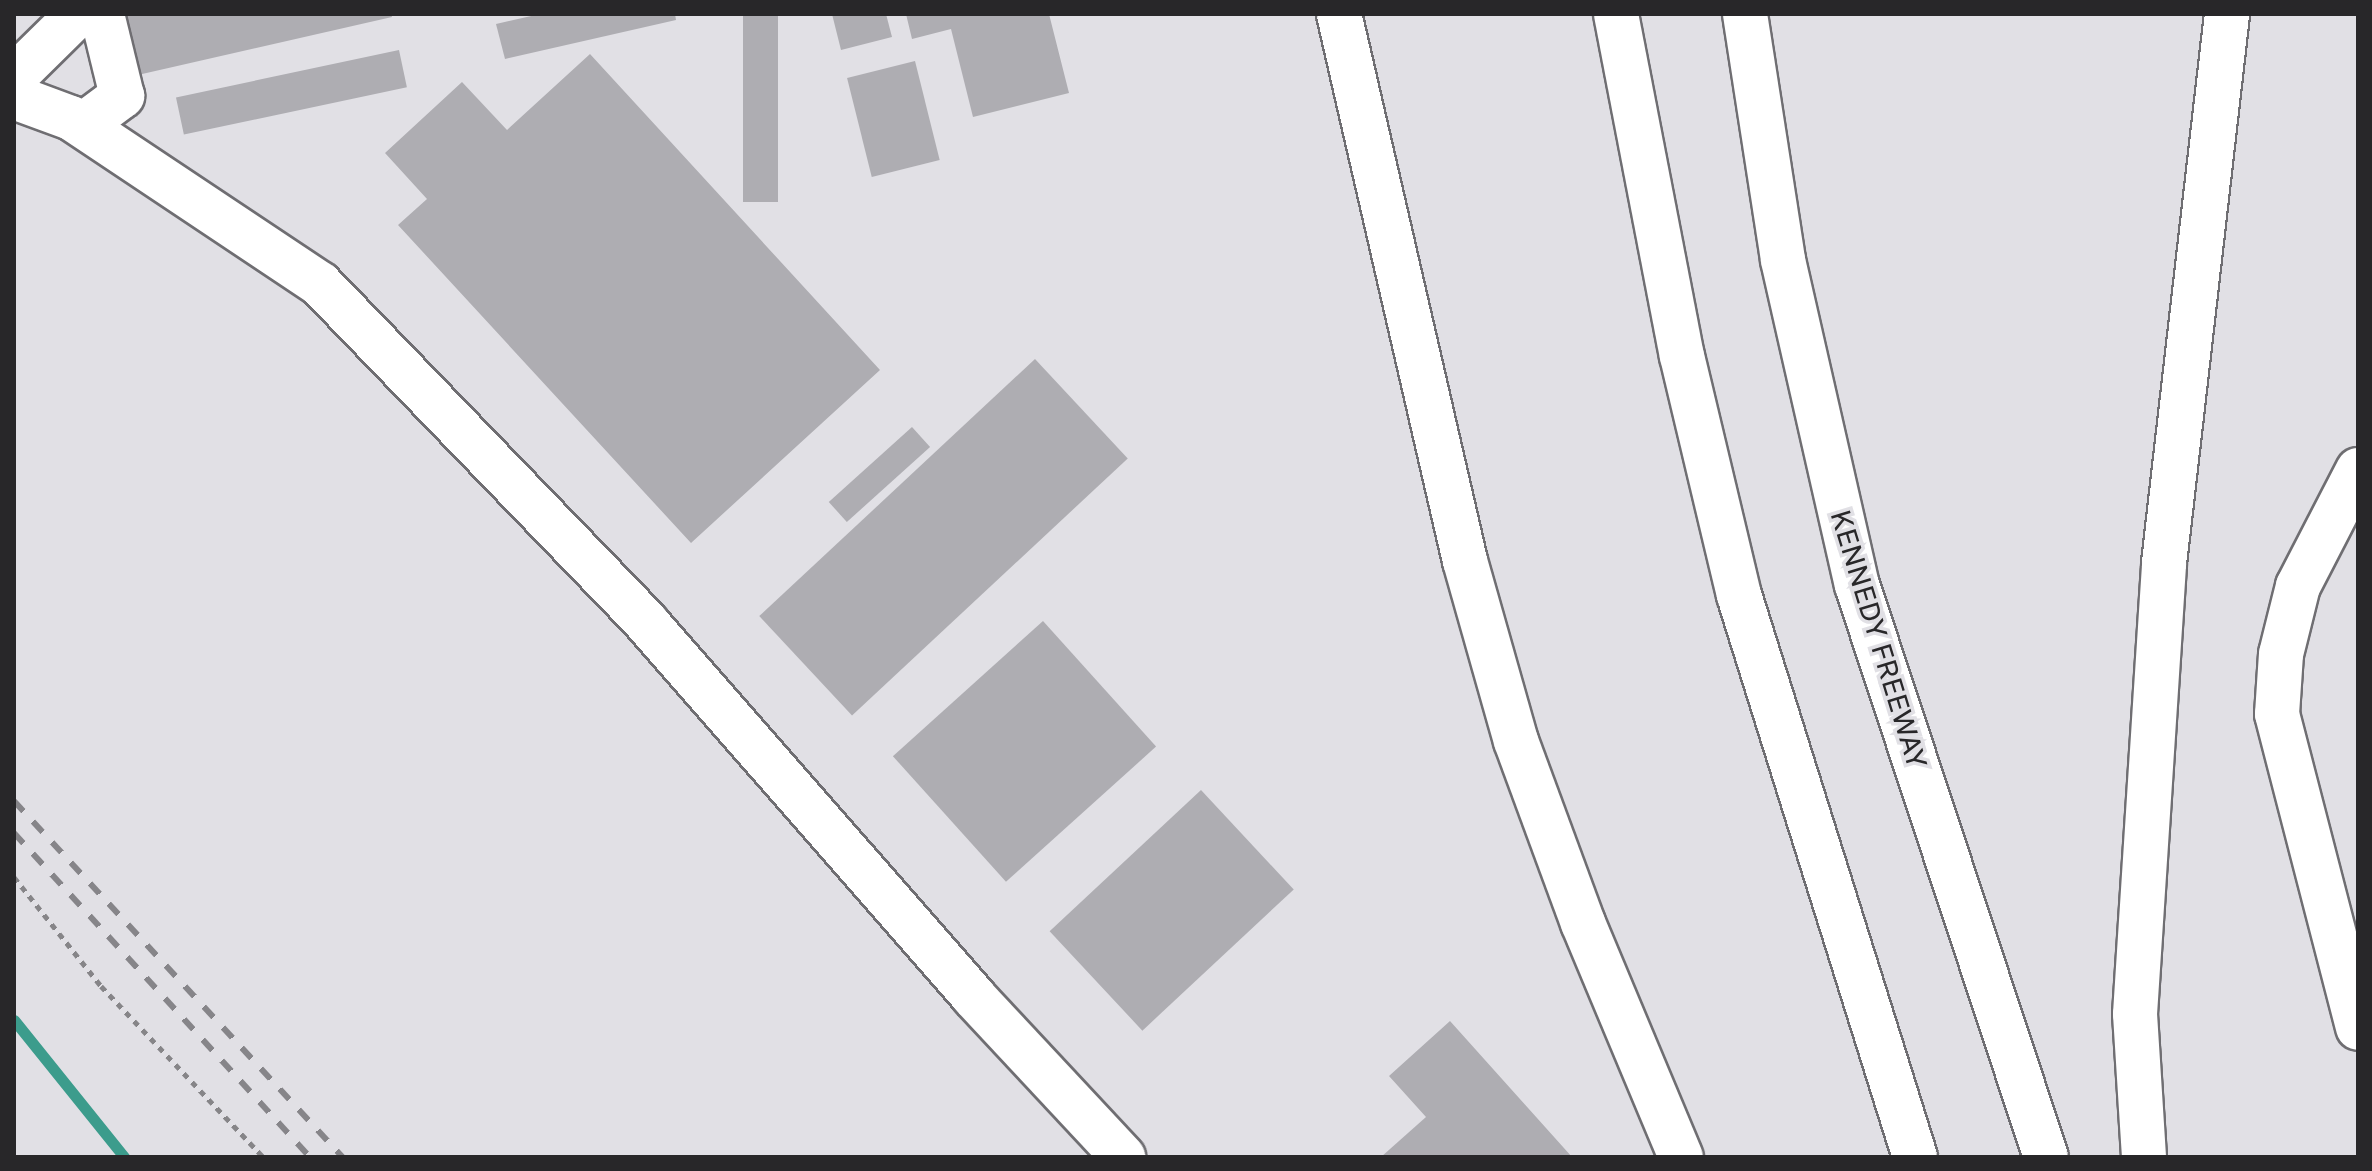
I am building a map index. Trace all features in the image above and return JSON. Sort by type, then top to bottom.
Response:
[{"type":"main road","points":[[14,77],[78,14]]},
{"type":"main road","points":[[83,125],[122,96],[102,14]]},
{"type":"main road","points":[[1339,14],[1465,561],[1516,741],[1583,923],[1681,1157]]},
{"type":"main road","points":[[1616,14],[1682,356],[1739,595],[1915,1157]]},
{"type":"main road","name":"KENNEDY FREEWAY","points":[[1745,14],[1783,260],[1857,585],[2046,1157]]},
{"type":"main road","points":[[2144,1157],[2135,1014],[2164,563],[2227,14]]},
{"type":"main road","points":[[14,97],[83,125],[320,284],[646,622],[974,997],[1123,1157]]},
{"type":"main road","points":[[2358,470],[2298,586],[2281,654],[2277,714],[2358,1028]]},
{"type":"path","points":[[14,877],[101,986],[263,1157]]},
{"type":"building","points":[[114,14],[391,14],[392,17],[129,77]]},
{"type":"building","points":[[540,14],[675,14],[676,20],[505,59],[496,24]]},
{"type":"building","points":[[743,14],[778,14],[778,202],[743,202]]},
{"type":"building","points":[[832,14],[886,14],[892,37],[841,50]]},
{"type":"building","points":[[906,14],[1049,14],[1069,93],[973,117],[951,29],[912,39]]},
{"type":"building","points":[[399,50],[407,87],[184,135],[176,97]]},
{"type":"building","points":[[590,54],[880,370],[691,543],[398,225],[427,199],[385,153],[462,82],[507,130]]},
{"type":"building","points":[[915,61],[940,160],[872,177],[847,78]]},
{"type":"building","points":[[1035,359],[1128,458],[852,716],[759,616]]},
{"type":"building","points":[[912,427],[930,447],[847,522],[829,502]]},
{"type":"building","points":[[1043,621],[1156,747],[1006,882],[893,756]]},
{"type":"building","points":[[1201,790],[1294,889],[1142,1031],[1050,931]]},
{"type":"building","points":[[1450,1021],[1572,1157],[1381,1157],[1426,1117],[1389,1076]]},
{"type":"waterway","points":[[14,1020],[124,1157]]},
{"type":"railway","points":[[14,801],[343,1157]]},
{"type":"railway","points":[[14,833],[310,1157]]}]
